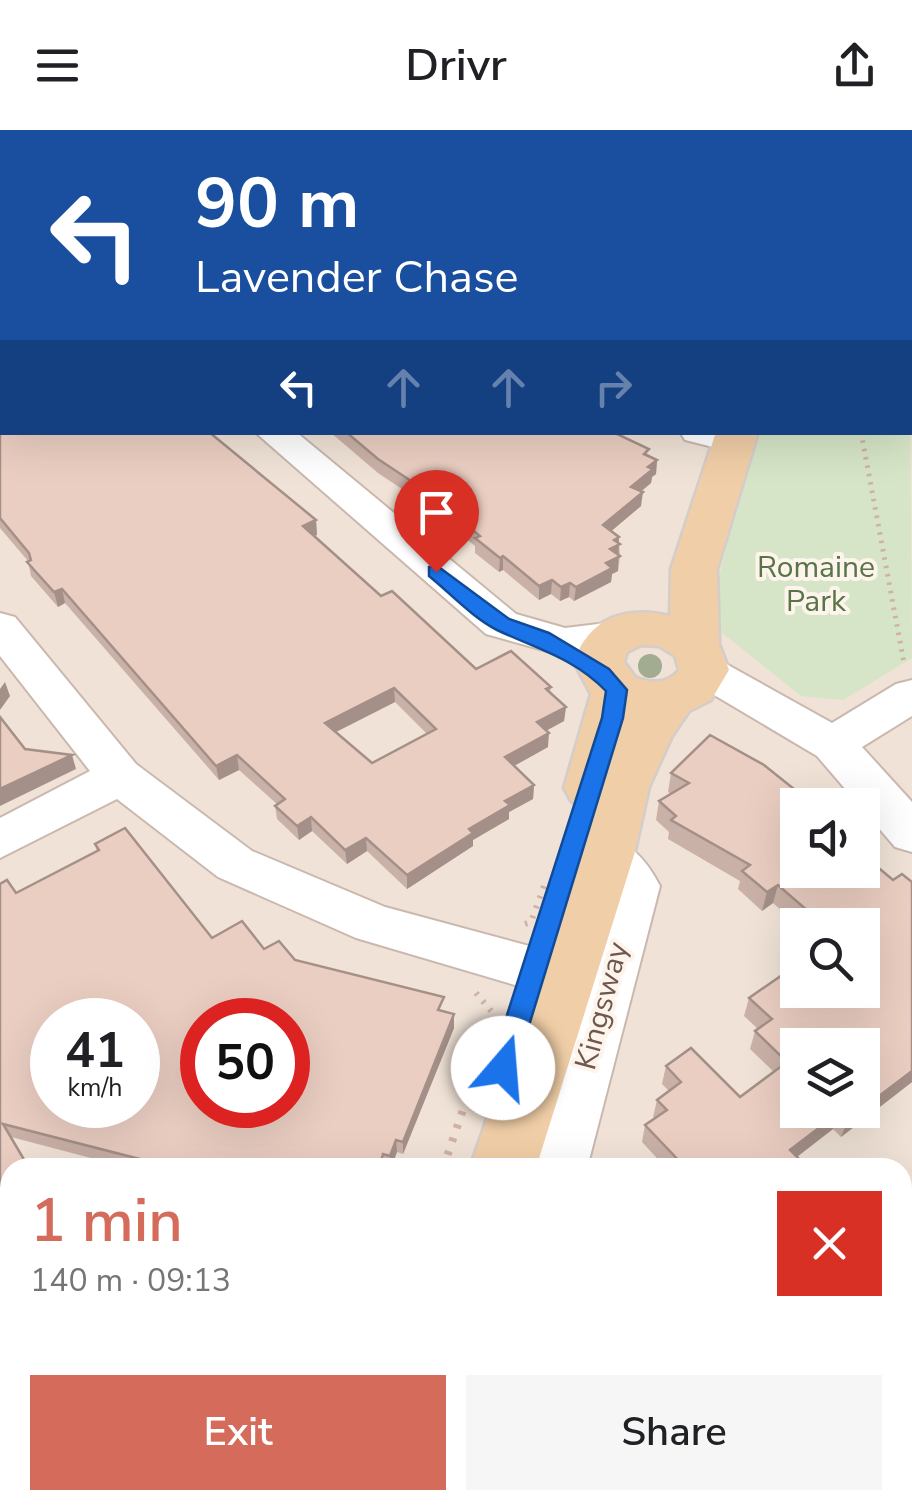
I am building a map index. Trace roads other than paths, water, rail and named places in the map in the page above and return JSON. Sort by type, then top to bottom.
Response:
[{"type":"main road","name":"Kingsway","points":[[475,1158],[528,968],[612,718],[653,667],[694,569],[719,435]]},
{"type":"main road","name":"Kingsway","points":[[504,1158],[528,968],[606,855],[622,786],[650,730],[653,667],[664,587],[719,435]]},
{"type":"street","points":[[276,435],[502,624],[653,667],[780,714],[833,744],[912,834]]},
{"type":"street","points":[[0,627],[120,776],[236,864],[374,924],[528,968]]},
{"type":"street","points":[[833,744],[908,679]]},
{"type":"street","points":[[0,840],[120,776]]},
{"type":"street","name":"Kingsway","points":[[561,1158],[635,886],[606,855]]},
{"type":"park label","name":"Romaine Park","points":[[816,584]]}]
